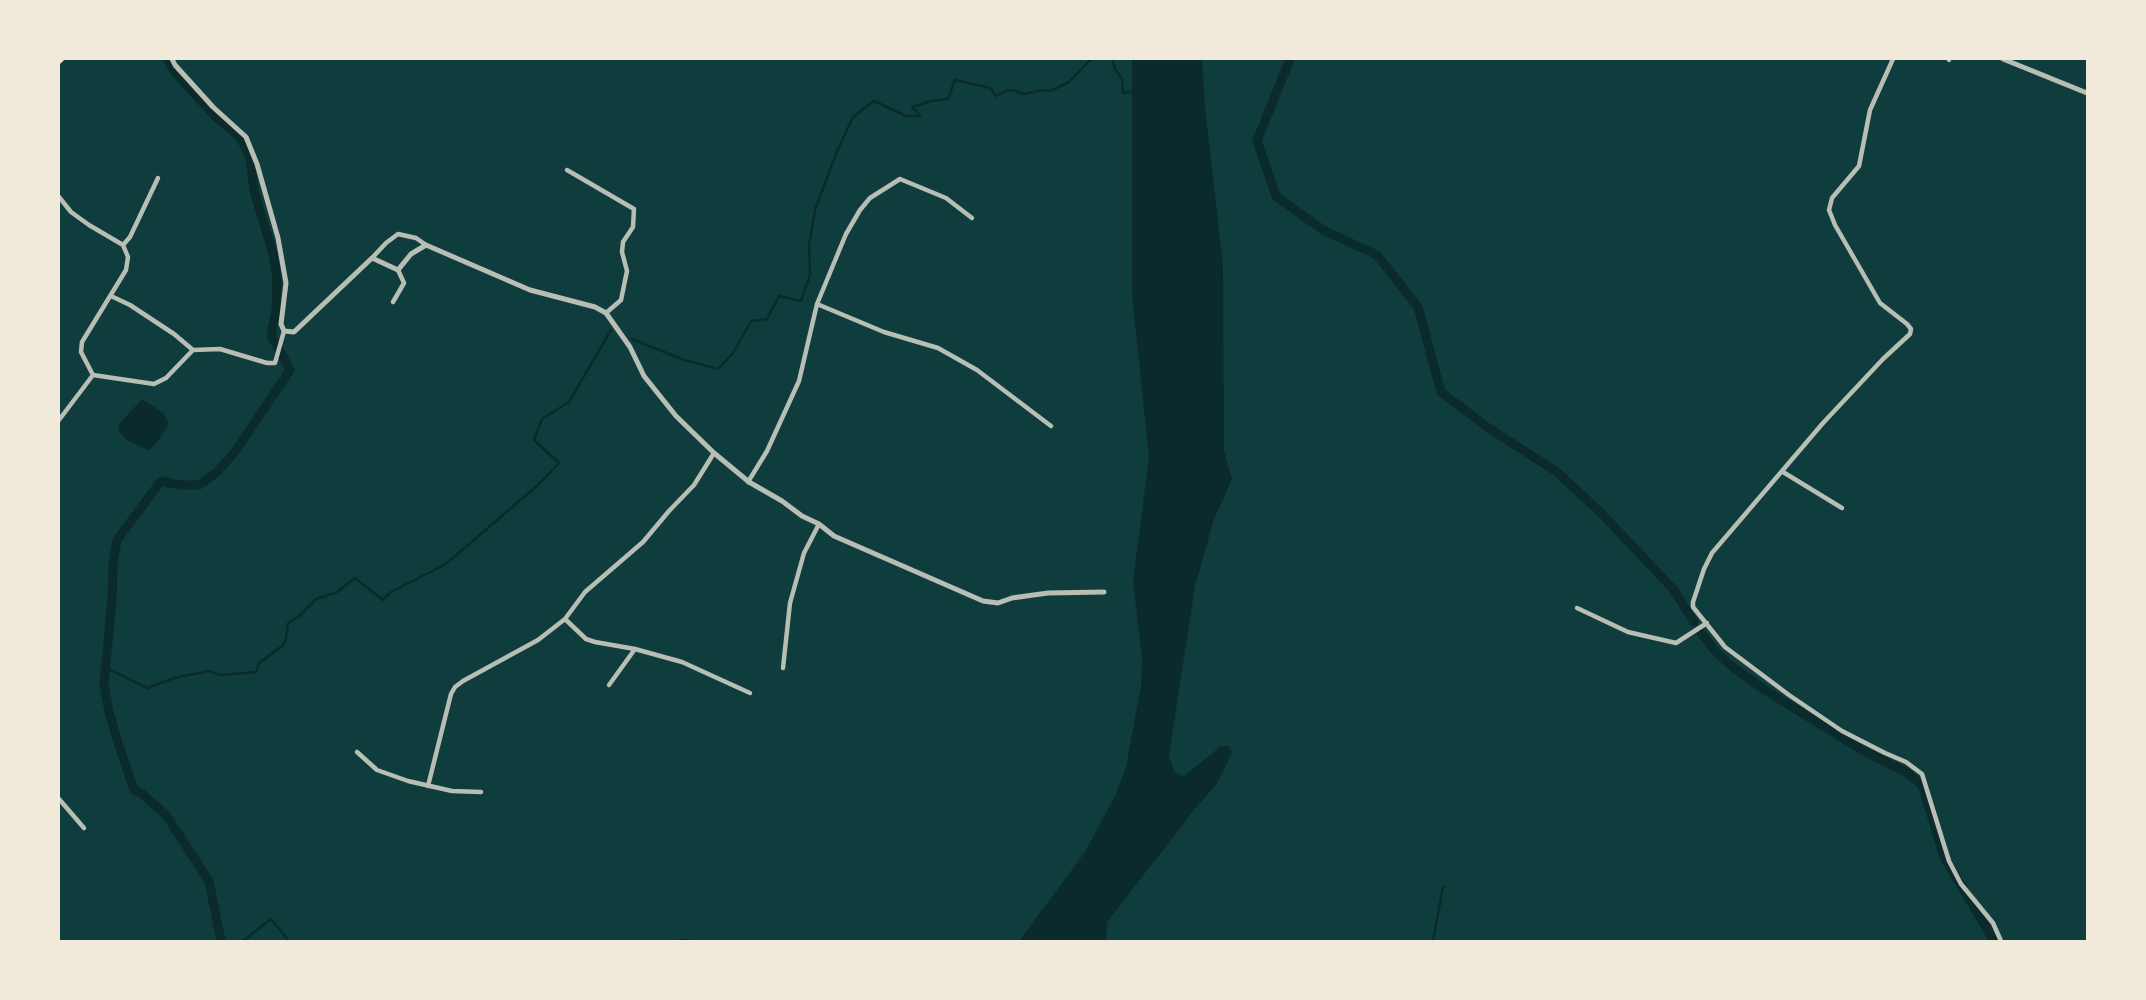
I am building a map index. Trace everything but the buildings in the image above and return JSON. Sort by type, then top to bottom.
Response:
[{"type":"street","points":[[111,296],[174,334],[193,350],[220,349],[267,363],[275,363],[284,331],[281,324],[286,283],[278,238],[257,164],[246,137],[213,107],[175,65],[172,59]]},
{"type":"street","points":[[1893,59],[1870,110],[1859,166],[1832,198],[1829,210],[1880,303],[1911,329],[1910,334],[1883,359],[1823,423],[1712,553],[1704,569],[1693,602],[1694,607],[1725,647],[1789,695],[1842,731],[1906,762],[1922,774],[1949,861],[1961,884],[1992,923],[2001,941]]},
{"type":"street","points":[[2003,59],[2087,93]]},
{"type":"street","points":[[567,170],[634,209],[633,227],[623,242],[622,252],[627,271],[621,300],[606,313]]},
{"type":"street","points":[[123,245],[130,237],[158,178]]},
{"type":"street","points":[[748,482],[767,451],[799,382],[817,304],[846,234],[860,210],[870,198],[900,179],[946,198],[972,218]]},
{"type":"street","points":[[59,197],[71,212],[88,225],[123,245],[128,257],[126,270],[82,342],[82,352],[93,375]]},
{"type":"street","points":[[284,331],[294,332],[386,243],[398,234],[416,238],[426,245],[530,290],[595,307],[606,313],[630,347],[644,376],[676,416],[714,454],[748,482],[782,501],[802,516],[819,524],[834,536],[983,601],[998,603],[1012,598],[1048,593],[1104,592]]},
{"type":"street","points":[[398,270],[411,254],[426,245]]},
{"type":"street","points":[[372,258],[398,270],[404,283],[393,302]]},
{"type":"street","points":[[817,304],[884,332],[938,348],[977,370],[1051,426]]},
{"type":"street","points":[[93,375],[154,384],[166,378],[193,350]]},
{"type":"street","points":[[59,420],[93,375]]},
{"type":"street","points":[[428,786],[451,694],[455,687],[538,640],[565,619],[585,592],[643,542],[694,485],[714,454]]},
{"type":"street","points":[[1783,472],[1842,508]]},
{"type":"street","points":[[783,668],[790,603],[804,553],[819,524]]},
{"type":"street","points":[[1578,608],[1628,632],[1676,644],[1707,623]]},
{"type":"street","points":[[565,619],[586,639],[635,649],[682,662],[750,693]]},
{"type":"street","points":[[609,685],[635,649]]},
{"type":"street","points":[[357,752],[377,770],[408,781],[452,791],[481,792]]},
{"type":"street","points":[[59,799],[84,828]]},
{"type":"water","points":[[1132,59],[1202,59],[1205,107],[1223,266],[1224,451],[1232,479],[1214,519],[1195,586],[1169,755],[1174,772],[1184,776],[1221,746],[1229,746],[1232,753],[1216,785],[1194,810],[1107,922],[1106,941],[1019,941],[1085,852],[1116,794],[1126,767],[1141,686],[1142,659],[1133,581],[1149,458],[1132,294]]},
{"type":"water","points":[[142,399],[163,413],[169,424],[149,451],[127,440],[118,431],[119,424]]},
{"type":"waterway","points":[[168,59],[172,68],[188,87],[217,118],[240,137],[250,157],[254,191],[273,254],[277,278],[276,311],[271,335],[290,370],[235,452],[217,472],[199,485],[181,485],[161,481],[117,540],[113,564],[112,599],[104,684],[109,712],[134,790],[141,793],[166,815],[209,881],[221,941]]},
{"type":"waterway","points":[[632,339],[684,360],[718,369],[733,353],[751,321],[767,319],[779,296],[801,301],[810,275],[809,245],[815,210],[837,151],[853,117],[874,101],[906,116],[920,116],[912,107],[931,101],[948,99],[955,80],[990,88],[996,96],[1007,90],[1024,94],[1043,90],[1050,91],[1069,82],[1091,59]]},
{"type":"waterway","points":[[1112,59],[1115,69],[1122,79],[1123,93],[1133,91]]},
{"type":"waterway","points":[[1290,59],[1257,141],[1276,196],[1323,230],[1377,255],[1418,307],[1441,392],[1487,427],[1557,472],[1601,513],[1674,590],[1694,622]]},
{"type":"waterway","points":[[105,667],[147,688],[174,678],[209,671],[220,675],[256,672],[259,663],[282,646],[286,639],[288,623],[298,617],[316,599],[337,592],[355,578],[383,600],[391,592],[446,564],[538,485],[559,463],[534,440],[542,419],[569,402],[611,330]]},
{"type":"waterway","points":[[1701,633],[1717,653],[1734,668],[1768,692],[1862,750],[1906,772],[1922,785],[1944,857],[1994,941]]},
{"type":"waterway","points":[[1433,941],[1443,887]]},
{"type":"waterway","points":[[243,941],[271,919],[289,941]]},
{"type":"waterway","points":[[677,941],[691,941]]}]
